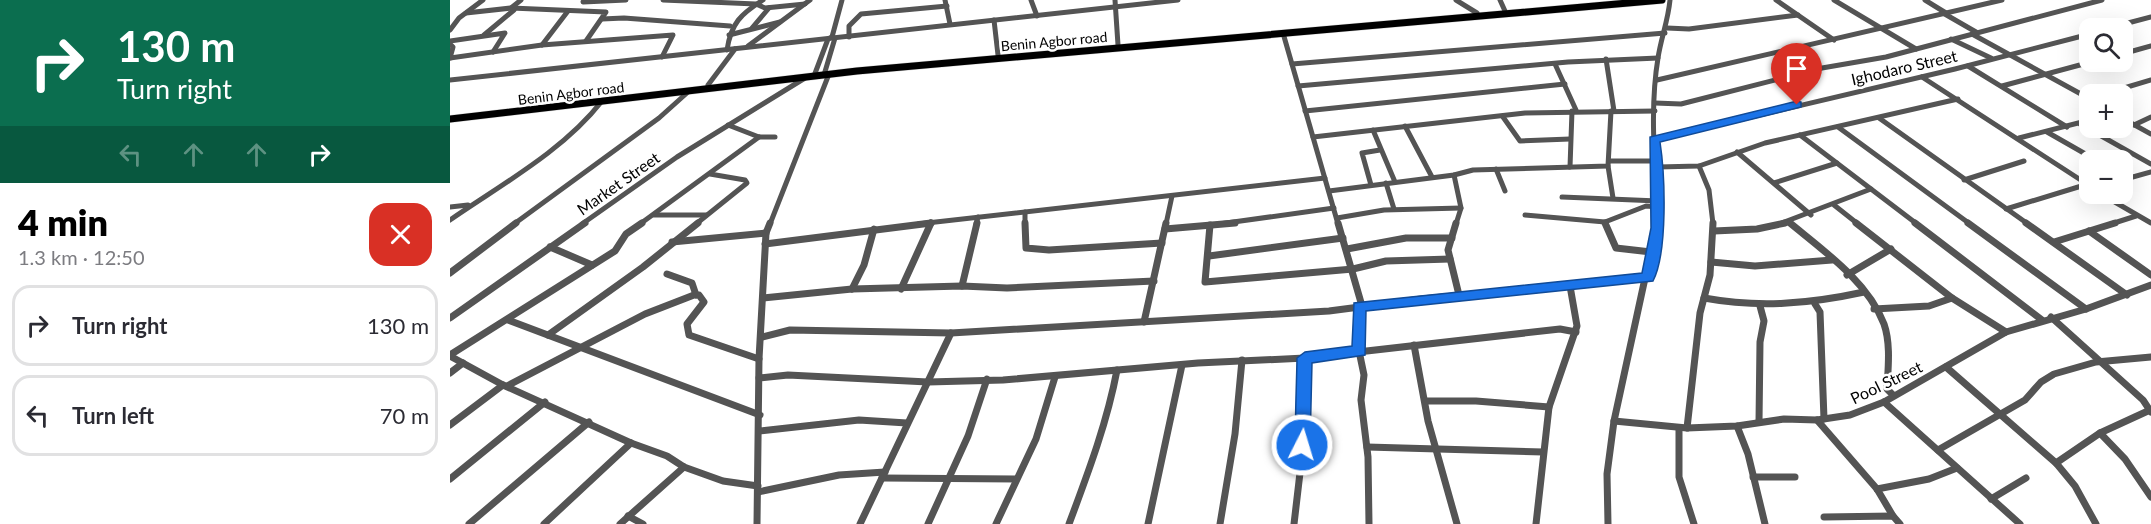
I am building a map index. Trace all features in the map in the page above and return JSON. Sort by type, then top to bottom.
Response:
[{"type":"highway","name":"Benin Agbor road","points":[[451,119],[708,85],[1626,0]]},
{"type":"highway","name":"Benin Agbor road","points":[[826,74],[998,55],[1476,13],[1662,0]]},
{"type":"highway","name":"Benin Agbor road","points":[[451,119],[688,92],[812,75]]},
{"type":"street","points":[[450,30],[466,13],[483,0]]},
{"type":"street","points":[[484,35],[521,0]]},
{"type":"street","points":[[542,45],[571,11],[583,1],[626,0]]},
{"type":"street","points":[[663,0],[756,4],[770,8],[805,4]]},
{"type":"street","points":[[727,50],[730,26],[744,11],[763,0]]},
{"type":"street","points":[[747,47],[810,0]]},
{"type":"street","points":[[757,524],[759,359],[766,233],[826,74],[842,0]]},
{"type":"street","points":[[841,7],[849,0]]},
{"type":"street","points":[[945,0],[950,24]]},
{"type":"street","points":[[1031,0],[1037,16]]},
{"type":"street","points":[[1115,0],[1118,45]]},
{"type":"street","points":[[450,80],[1178,0]]},
{"type":"street","points":[[1456,0],[1476,13]]},
{"type":"street","points":[[1500,0],[1505,11]]},
{"type":"street","points":[[1608,524],[1607,474],[1614,421],[1648,278],[1657,228],[1658,164],[1654,140],[1655,103],[1658,58],[1666,31],[1670,0]]},
{"type":"street","points":[[1776,0],[1834,40]]},
{"type":"street","points":[[1834,0],[1916,49]]},
{"type":"street","points":[[1925,0],[2010,55],[2079,93]]},
{"type":"street","points":[[1657,80],[1763,53],[1834,40],[2002,0]]},
{"type":"street","points":[[1655,103],[1681,104],[1822,68],[1876,60],[2102,0]]},
{"type":"street","points":[[812,75],[833,38],[849,27],[861,14],[947,6]]},
{"type":"street","points":[[752,28],[770,8]]},
{"type":"street","points":[[466,13],[512,9],[606,12],[586,41]]},
{"type":"street","points":[[1292,64],[1689,30],[1798,15]]},
{"type":"street","points":[[2133,22],[2151,17]]},
{"type":"street","points":[[602,19],[624,18],[730,26]]},
{"type":"street","points":[[994,20],[998,55]]},
{"type":"street","points":[[729,35],[783,21]]},
{"type":"street","points":[[849,27],[849,37]]},
{"type":"street","points":[[493,52],[505,33],[450,43],[453,47],[450,58],[493,52],[542,45],[674,36],[662,57]]},
{"type":"street","points":[[1283,33],[1353,269],[1361,307],[1359,351],[1364,375],[1361,400],[1367,447],[1369,524]]},
{"type":"street","name":"Ighodaro Street","points":[[1654,140],[1968,66],[2079,37]]},
{"type":"street","points":[[1951,39],[1992,59]]},
{"type":"street","points":[[2133,51],[2151,46]]},
{"type":"street","points":[[708,85],[735,49]]},
{"type":"street","points":[[1298,86],[1411,78],[1606,59],[1658,58]]},
{"type":"street","points":[[1606,59],[1612,111],[1609,164],[1613,198]]},
{"type":"street","points":[[1555,64],[1574,111],[1570,139],[1570,167]]},
{"type":"street","points":[[2002,86],[2079,65]]},
{"type":"street","points":[[1968,66],[2067,127]]},
{"type":"street","name":"Market Street","points":[[450,318],[677,157],[812,75]]},
{"type":"street","points":[[1922,76],[2079,178]]},
{"type":"street","points":[[2133,85],[2151,80]]},
{"type":"street","points":[[1305,111],[1565,84]]},
{"type":"street","points":[[450,273],[482,251],[587,169],[659,118],[688,92]]},
{"type":"street","points":[[1329,191],[1496,169],[1609,164],[1699,166],[1737,152],[1800,135],[1958,99]]},
{"type":"street","points":[[450,220],[468,205],[554,148],[587,120],[602,102]]},
{"type":"street","points":[[1313,137],[1405,126],[1574,111],[1655,111]]},
{"type":"street","points":[[1503,117],[1520,141],[1570,139]]},
{"type":"street","points":[[2134,125],[2151,117]]},
{"type":"street","points":[[1879,118],[2127,295]]},
{"type":"street","points":[[2019,138],[2079,124]]},
{"type":"street","points":[[729,125],[759,136],[775,137]]},
{"type":"street","points":[[2134,125],[2151,134]]},
{"type":"street","points":[[1405,126],[1432,177]]},
{"type":"street","points":[[1838,127],[2086,309]]},
{"type":"street","points":[[1373,130],[1395,182]]},
{"type":"street","points":[[2048,132],[2079,150]]},
{"type":"street","points":[[1800,135],[2042,320]]},
{"type":"street","points":[[450,356],[615,251],[626,234],[759,136]]},
{"type":"street","points":[[2105,138],[2151,164]]},
{"type":"street","points":[[1371,185],[1362,153],[1380,150]]},
{"type":"street","points":[[1737,152],[1810,215]]},
{"type":"street","points":[[1964,180],[2024,161]]},
{"type":"street","points":[[1774,183],[1837,163]]},
{"type":"street","points":[[1694,524],[1679,477],[1683,428],[1711,262],[1714,231],[1708,181],[1699,166]]},
{"type":"street","points":[[1496,169],[1505,191]]},
{"type":"street","points":[[2133,176],[2151,172]]},
{"type":"street","points":[[548,335],[580,315],[747,183],[745,180],[710,174]]},
{"type":"street","points":[[1454,175],[1461,208],[1448,250],[1459,295]]},
{"type":"street","points":[[765,244],[931,222],[1325,178]]},
{"type":"street","points":[[1386,183],[1394,209]]},
{"type":"street","points":[[2006,209],[2079,188]]},
{"type":"street","points":[[1714,231],[1744,232],[1790,223],[1871,189]]},
{"type":"street","points":[[1144,322],[1172,196]]},
{"type":"street","points":[[1562,197],[1613,198],[1658,204]]},
{"type":"street","points":[[1525,215],[1605,222],[1646,206],[1658,204]]},
{"type":"street","points":[[2117,204],[2151,223]]},
{"type":"street","points":[[450,207],[468,205]]},
{"type":"street","points":[[1834,205],[1952,298],[2006,332]]},
{"type":"street","points":[[1165,228],[1210,225],[1334,208]]},
{"type":"street","points":[[1337,218],[1394,209],[1461,208]]},
{"type":"street","points":[[1025,212],[1026,248],[1049,250],[1162,243]]},
{"type":"street","points":[[654,215],[706,215]]},
{"type":"street","points":[[2054,242],[2136,216]]},
{"type":"street","points":[[962,286],[978,217]]},
{"type":"street","points":[[901,289],[911,273],[914,255],[921,238],[931,222]]},
{"type":"street","points":[[1605,222],[1616,248],[1651,252]]},
{"type":"street","points":[[1790,223],[1864,292],[1883,323],[1887,340],[1887,389],[1893,395]]},
{"type":"street","points":[[1210,225],[1205,282],[1353,269],[1386,261],[1450,259]]},
{"type":"street","points":[[852,289],[864,265],[874,229]]},
{"type":"street","points":[[2089,231],[2151,275]]},
{"type":"street","points":[[672,242],[766,233]]},
{"type":"street","points":[[1209,256],[1343,238]]},
{"type":"street","points":[[1347,249],[1406,238],[1452,238]]},
{"type":"street","points":[[550,247],[592,265]]},
{"type":"street","points":[[1847,275],[1892,249]]},
{"type":"street","points":[[1711,262],[1747,266],[1832,260]]},
{"type":"street","points":[[667,274],[692,283],[696,295],[704,302],[687,324],[689,335],[759,359]]},
{"type":"street","points":[[762,337],[790,330],[951,333],[1329,311],[1459,295],[1648,278]]},
{"type":"street","points":[[763,298],[852,289],[962,286],[1007,288],[1154,281]]},
{"type":"street","name":"Pool Street","points":[[1614,421],[1683,428],[1737,426],[1784,419],[1820,419],[1850,415],[1884,402],[2006,332],[2050,317],[2086,309],[2151,285]]},
{"type":"street","points":[[1536,524],[1549,407],[1576,332],[1577,319],[1570,286]]},
{"type":"street","points":[[1704,298],[1737,306],[1815,304],[1864,292]]},
{"type":"street","points":[[450,425],[505,386],[581,349],[645,314],[686,296],[696,295]]},
{"type":"street","points":[[1874,309],[1929,306],[1952,298]]},
{"type":"street","points":[[1815,304],[1820,312],[1820,419],[1877,489],[1900,524]]},
{"type":"street","points":[[1759,422],[1760,342],[1764,321],[1760,306]]},
{"type":"street","points":[[2050,317],[2100,360],[2142,400],[2150,411],[2100,433],[2056,463]]},
{"type":"street","points":[[508,320],[760,415]]},
{"type":"street","points":[[759,378],[788,375],[836,375],[928,382],[1055,377],[1242,360],[1305,358],[1560,329],[1576,332]]},
{"type":"street","points":[[860,524],[951,333]]},
{"type":"street","points":[[1414,345],[1436,449],[1457,524]]},
{"type":"street","points":[[450,356],[505,386],[589,422],[630,443],[667,456],[684,467],[723,481],[758,489],[839,475],[1016,479]]},
{"type":"street","points":[[1938,450],[2000,412],[2023,401],[2044,380],[2053,375],[2100,360],[2151,357]]},
{"type":"street","points":[[1294,524],[1305,430],[1305,358]]},
{"type":"street","points":[[1220,524],[1235,434],[1242,360]]},
{"type":"street","points":[[450,374],[464,363]]},
{"type":"street","points":[[1148,524],[1182,365]]},
{"type":"street","points":[[1946,368],[2000,412],[2056,463],[2075,486],[2096,524]]},
{"type":"street","points":[[1069,524],[1096,452],[1112,399],[1117,370]]},
{"type":"street","points":[[996,524],[1036,439],[1055,377]]},
{"type":"street","points":[[928,524],[968,436],[987,379]]},
{"type":"street","points":[[2142,400],[2151,401]]},
{"type":"street","points":[[1425,401],[1476,401],[1549,407]]},
{"type":"street","points":[[450,480],[545,402]]},
{"type":"street","points":[[1884,402],[2020,524]]},
{"type":"street","points":[[759,431],[859,420],[907,423]]},
{"type":"street","points":[[469,524],[589,422]]},
{"type":"street","points":[[1737,426],[1765,524]]},
{"type":"street","points":[[2100,433],[2125,459],[2151,497]]},
{"type":"street","points":[[544,524],[630,443]]},
{"type":"street","points":[[1367,447],[1543,452]]},
{"type":"street","points":[[620,524],[684,467]]},
{"type":"street","points":[[1877,489],[1929,479],[1957,468]]},
{"type":"street","points":[[1753,477],[1795,477]]},
{"type":"street","points":[[1991,499],[2026,478]]},
{"type":"street","points":[[628,516],[643,524]]},
{"type":"street","points":[[1824,517],[1893,516]]},
{"type":"route","points":[[1302,445],[1305,430],[1305,358],[1359,351],[1361,325],[1359,307],[1459,295],[1648,278],[1657,228],[1658,166],[1654,140],[1797,105]]}]
